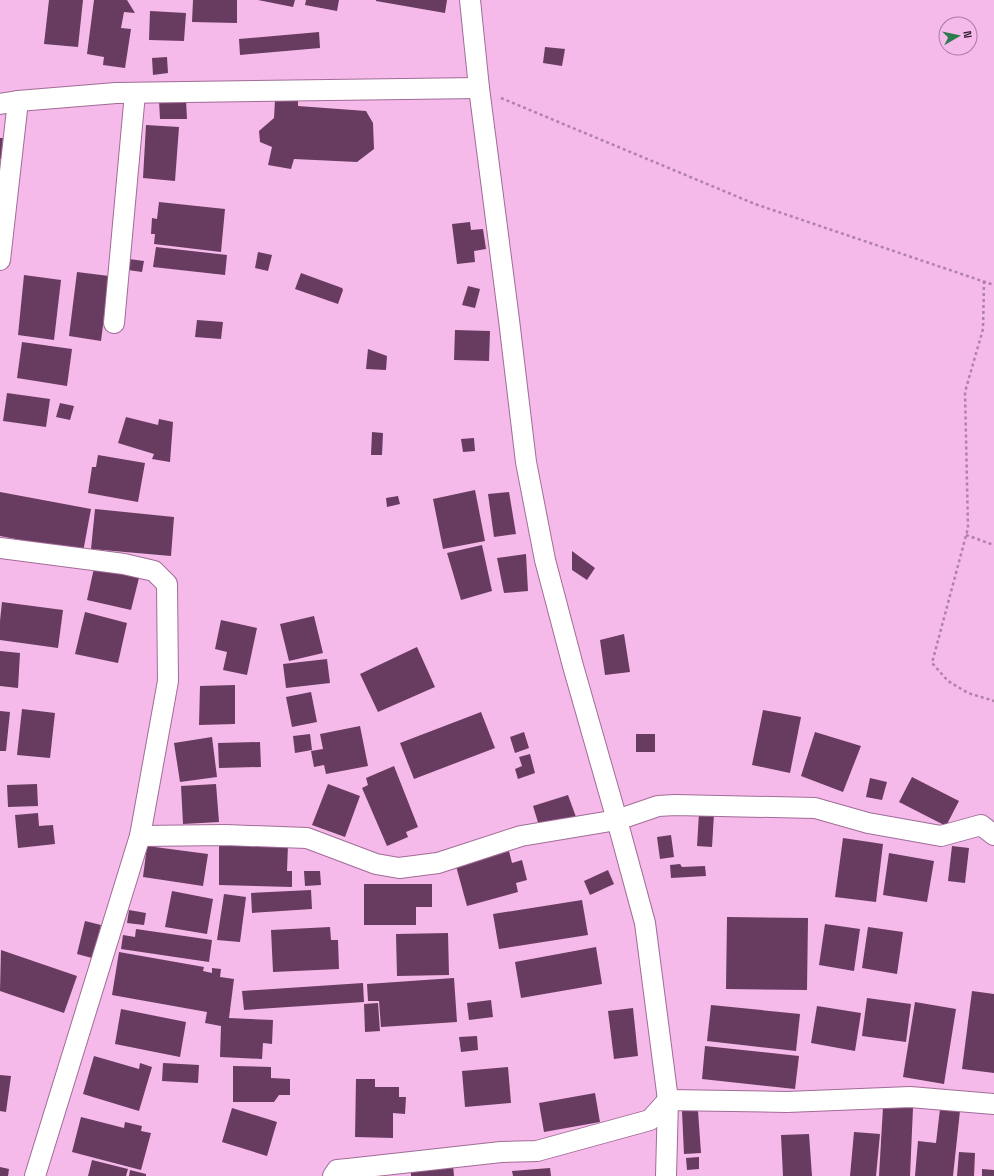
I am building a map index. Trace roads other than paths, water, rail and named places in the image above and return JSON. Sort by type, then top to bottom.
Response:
[{"type":"street","points":[[470,0],[479,88],[526,462],[545,560],[573,666],[618,820],[645,922],[668,1100],[666,1176]]},
{"type":"street","points":[[0,260],[9,103],[116,93],[479,88]]},
{"type":"street","points":[[114,323],[135,93]]},
{"type":"street","points":[[0,548],[124,564],[154,571],[167,584],[168,681],[140,836],[35,1176]]},
{"type":"street","points":[[140,836],[225,835],[308,838],[376,864],[399,868],[438,863],[521,836],[618,820],[658,806],[674,805],[815,808],[868,823],[941,836],[981,825],[994,835]]},
{"type":"street","points":[[333,1176],[337,1170],[348,1168],[501,1152],[537,1151],[650,1120],[668,1100],[787,1102],[910,1097],[994,1104]]}]
